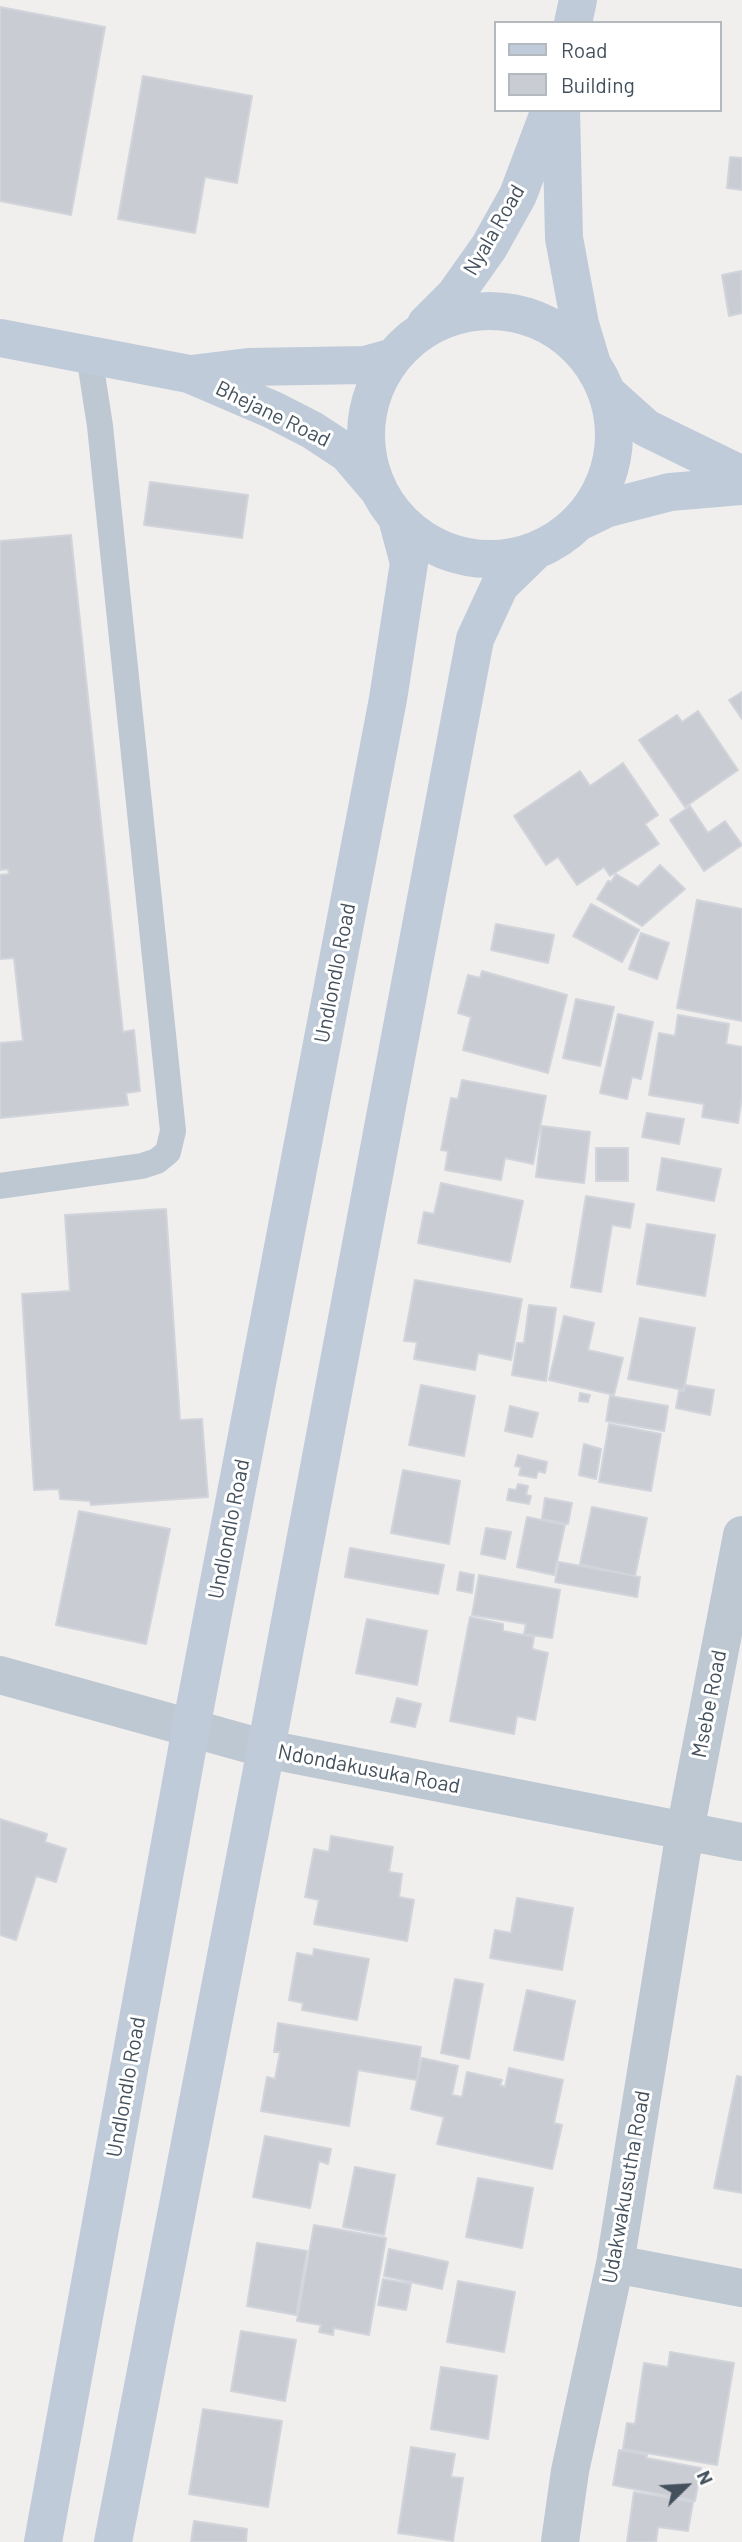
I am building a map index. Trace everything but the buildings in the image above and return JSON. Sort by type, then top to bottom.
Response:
[{"type":"main road","points":[[573,21],[578,0]]},
{"type":"main road","name":"Nyala Road","points":[[402,347],[455,295],[489,247],[518,195],[549,112]]},
{"type":"main road","points":[[561,112],[564,238],[580,324],[599,378],[614,419],[608,474],[597,499],[581,521],[565,535],[534,552],[505,559],[475,559],[446,552],[419,538],[388,506],[368,460],[366,424],[373,390],[402,347],[443,319],[475,310],[509,312],[541,321],[569,340],[599,378],[646,428],[742,475]]},
{"type":"main road","name":"Bhejane Road","points":[[0,338],[189,374],[273,410],[312,430],[347,453],[362,467],[388,506]]},
{"type":"main road","name":"Bhejane Road","points":[[189,374],[247,367],[365,365],[402,347]]},
{"type":"main road","points":[[581,521],[608,508],[670,492],[742,486]]},
{"type":"main road","name":"Undlondlo Road","points":[[43,2542],[191,1728],[388,699],[409,563],[388,506]]},
{"type":"main road","points":[[113,2542],[266,1749],[475,639],[500,585],[534,552]]},
{"type":"street","name":"Msebe Road","points":[[685,1831],[742,1535]]},
{"type":"street","name":"Ndondakusuka Road","points":[[0,1675],[266,1749],[742,1842]]},
{"type":"street","name":"Udakwakusutha Road","points":[[560,2542],[570,2471],[615,2264],[685,1831]]},
{"type":"street","points":[[615,2264],[742,2288]]},
{"type":"lane","points":[[0,1186],[142,1166],[157,1161],[168,1152],[173,1131],[100,426],[89,355]]}]
